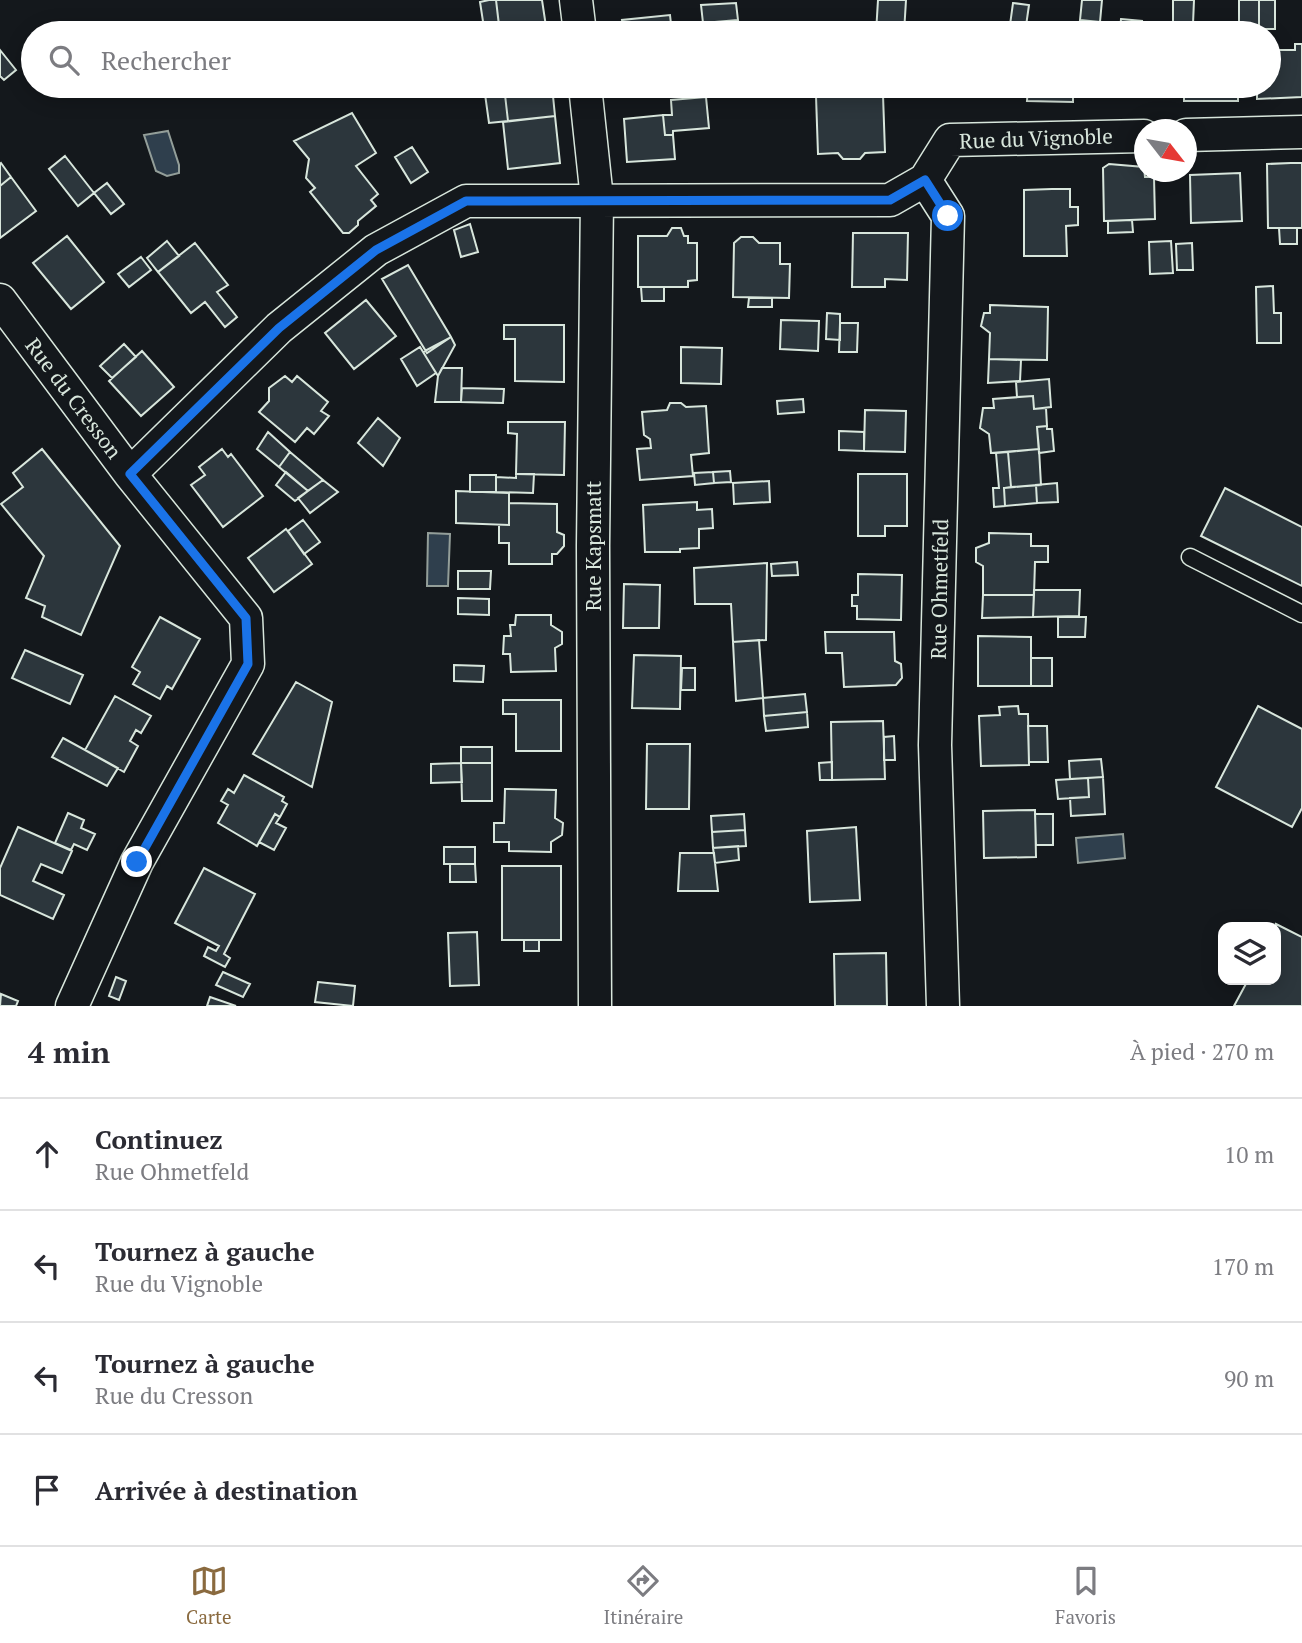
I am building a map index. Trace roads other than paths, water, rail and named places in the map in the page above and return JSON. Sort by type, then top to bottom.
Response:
[{"type":"street","points":[[576,0],[579,21]]},
{"type":"street","name":"Rue Kapsmatt","points":[[586,98],[597,199],[593,546],[595,1006]]},
{"type":"street","points":[[1197,135],[1302,132]]},
{"type":"street","name":"Rue du Vignoble","points":[[130,474],[279,328],[376,250],[466,201],[890,200],[925,180],[950,140],[1134,136]]},
{"type":"street","name":"Rue Ohmetfeld","points":[[925,180],[948,216],[936,745],[943,1006]]},
{"type":"street","name":"Rue du Cresson","points":[[0,300],[130,474],[246,618],[248,664],[137,862],[72,1006]]},
{"type":"lane","points":[[1190,557],[1302,614]]},
{"type":"water","points":[[168,131],[179,173],[167,176],[156,171],[144,135]]},
{"type":"water","points":[[428,533],[450,534],[448,586],[427,586]]},
{"type":"water","points":[[1123,834],[1125,858],[1078,863],[1076,838]]}]
